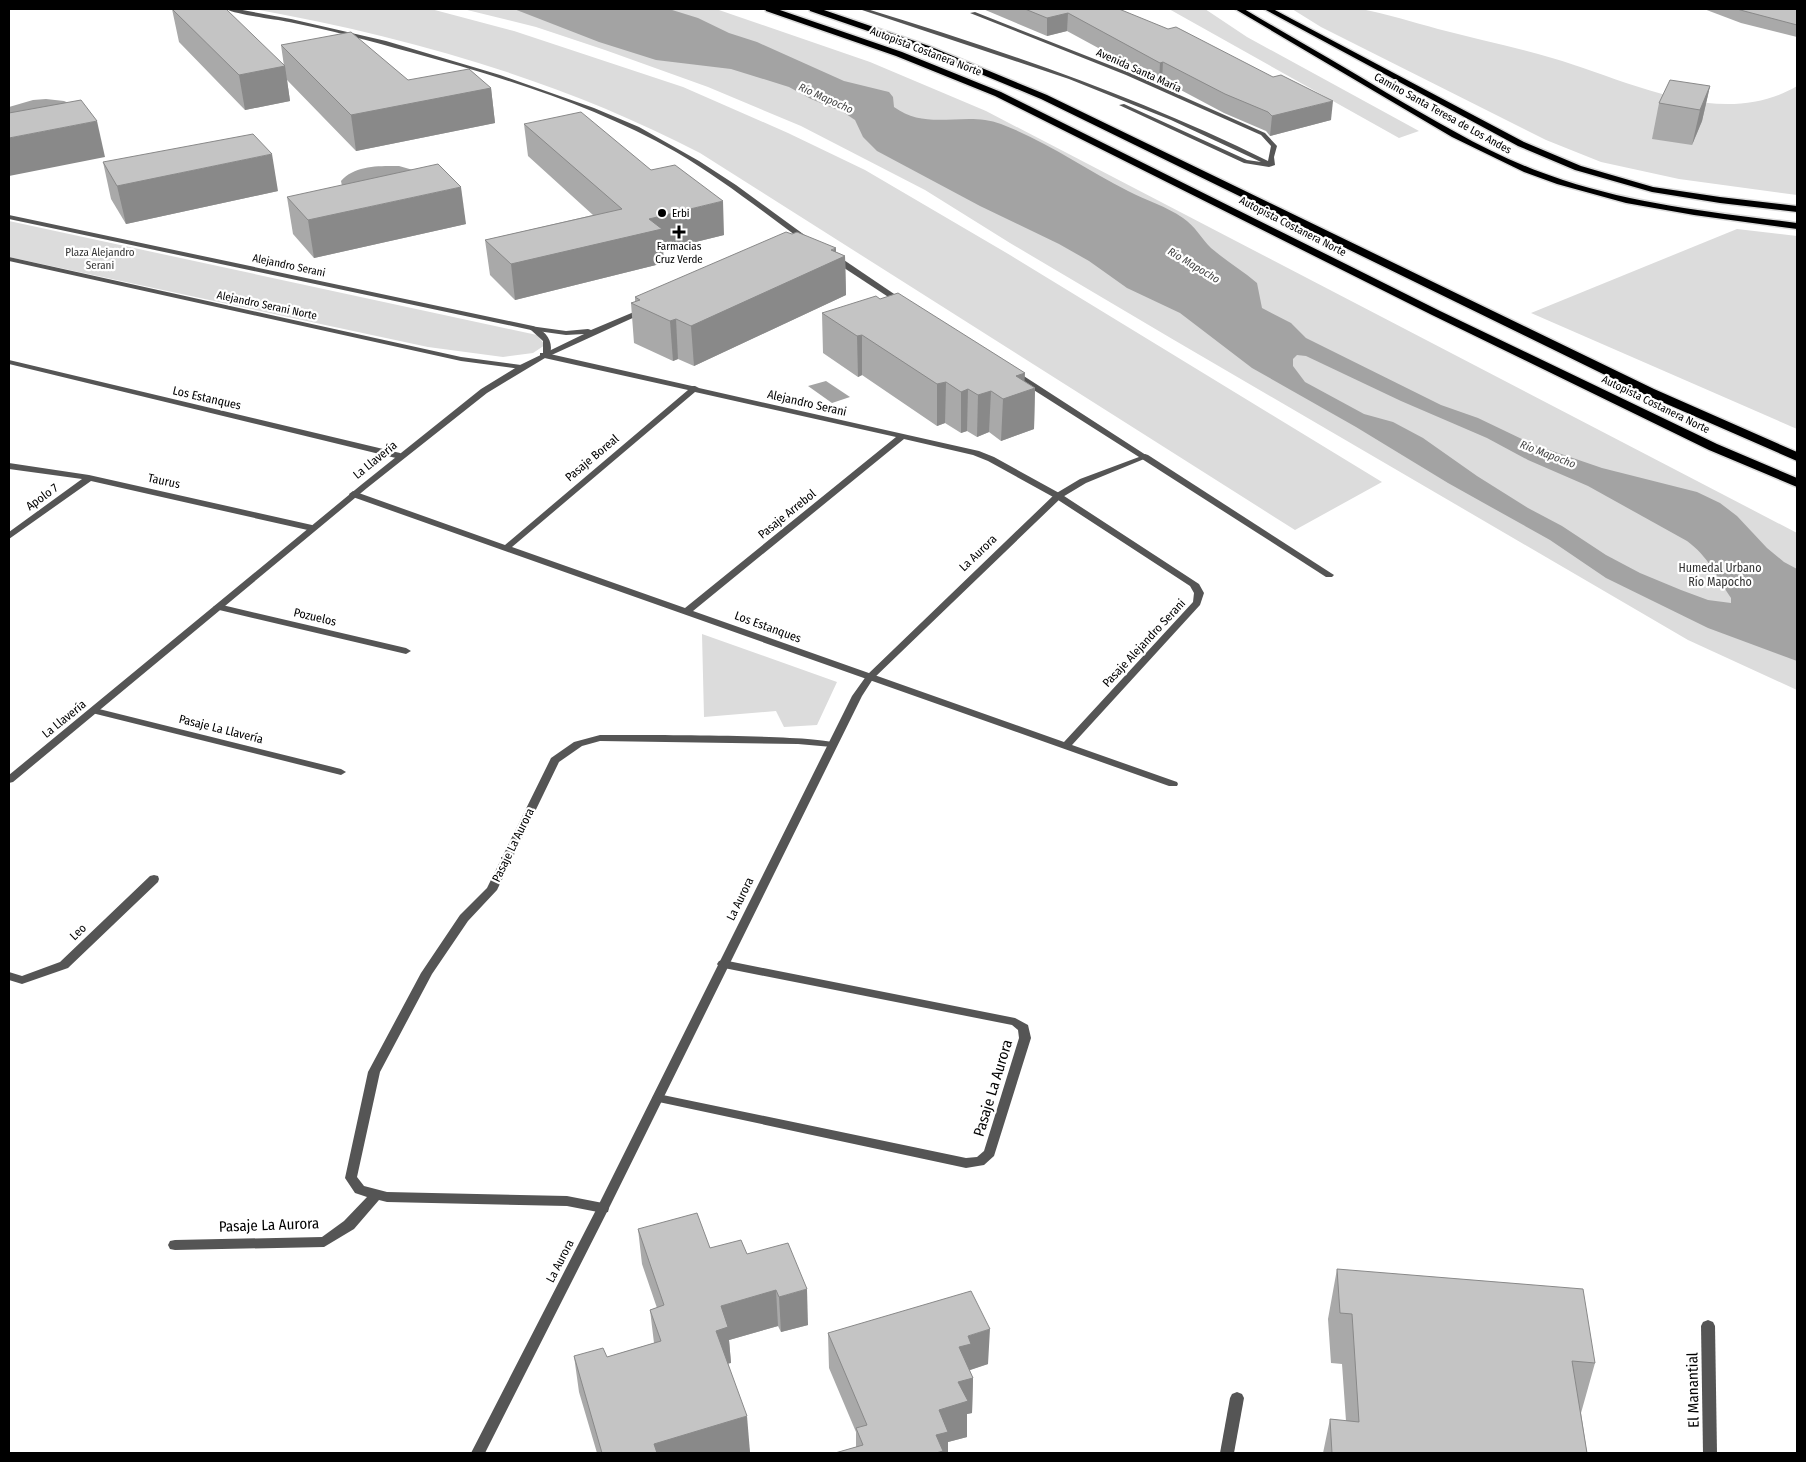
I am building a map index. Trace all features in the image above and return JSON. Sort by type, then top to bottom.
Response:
[{"type":"highway","name":"Autopista Costanera Norte","points":[[770,9],[900,54],[1039,113],[1436,313],[1712,447],[1797,483]]},
{"type":"highway","name":"Autopista Costanera Norte","points":[[813,9],[926,48],[1044,97],[1650,392],[1797,457]]},
{"type":"highway","points":[[1712,447],[1797,491]]},
{"type":"main road","name":"Camino Santa Teresa de Los Andes","points":[[1239,9],[1465,141],[1527,170],[1570,185],[1632,201],[1698,213],[1797,226]]},
{"type":"main road","name":"Camino Santa Teresa de Los Andes","points":[[1268,9],[1521,144],[1578,168],[1652,189],[1720,200],[1797,209]]},
{"type":"street","points":[[229,9],[338,31],[427,54],[532,87],[600,113],[659,140],[688,157],[809,243]]},
{"type":"street","points":[[862,9],[1093,86],[1183,122],[1272,165]]},
{"type":"street","name":"Avenida Santa María","points":[[973,13],[1128,74],[1262,134],[1274,146],[1271,158],[1272,165]]},
{"type":"street","points":[[1015,60],[1132,109],[1246,162],[1272,165]]},
{"type":"street","name":"Alejandro Serani","points":[[9,217],[533,328],[566,333],[602,329]]},
{"type":"street","points":[[826,252],[908,305]]},
{"type":"street","name":"Alejandro Serani Norte","points":[[9,259],[461,359],[521,367]]},
{"type":"street","name":"La Llavería","points":[[9,780],[95,711],[353,494],[484,391],[545,354],[655,306]]},
{"type":"street","points":[[533,328],[547,339],[549,345],[545,354]]},
{"type":"street","name":"Alejandro Serani","points":[[545,354],[976,453],[991,459],[1058,496]]},
{"type":"street","name":"Los Estanques","points":[[9,362],[400,456]]},
{"type":"street","points":[[1004,367],[1329,575]]},
{"type":"street","name":"Pasaje Boreal","points":[[506,548],[695,388]]},
{"type":"street","name":"Pasaje Arrebol","points":[[686,612],[903,436]]},
{"type":"street","name":"La Aurora","points":[[478,1453],[603,1208],[857,696],[870,677],[1058,496],[1083,480],[1145,457]]},
{"type":"street","name":"Taurus","points":[[9,466],[89,478],[312,528]]},
{"type":"street","name":"Apolo 7","points":[[9,536],[89,478]]},
{"type":"street","name":"Los Estanques","points":[[353,494],[1174,784]]},
{"type":"street","name":"Pasaje Alejandro Serani","points":[[1058,496],[1194,584],[1199,593],[1197,603],[1066,746]]},
{"type":"street","name":"Pozuelos","points":[[218,607],[406,651]]},
{"type":"street","name":"Pasaje La Llavería","points":[[95,711],[340,772]]},
{"type":"street","name":"Pasaje La Aurora","points":[[603,1208],[567,1201],[387,1197],[360,1190],[351,1178],[374,1072],[427,974],[464,918],[492,890],[555,760],[578,744],[600,738],[832,744]]},
{"type":"street","name":"Leo","points":[[9,976],[22,980],[64,965],[154,879]]},
{"type":"street","name":"Pasaje La Aurora","points":[[658,1098],[966,1163],[980,1162],[990,1153],[1025,1038],[1024,1028],[1015,1022],[723,964]]},
{"type":"street","name":"Pasaje La Aurora","points":[[176,1245],[324,1242],[349,1225],[376,1194]]},
{"type":"street","name":"El Manantial","points":[[1708,1326],[1710,1453]]},
{"type":"street","points":[[1226,1453],[1237,1398]]},
{"type":"green space","points":[[1344,7],[1371,11],[1538,54],[1643,88],[1706,103],[1737,104],[1768,99],[1797,86],[1797,195],[1679,179],[1601,162],[1546,140],[1321,27],[1292,9]]},
{"type":"green space","points":[[254,9],[431,9],[514,31],[683,87],[788,133],[865,170],[1010,255],[1382,482],[1295,530],[700,153],[647,127],[593,104],[482,64],[369,33]]},
{"type":"green space","name":"Humedal Urbano Río Mapocho","points":[[463,9],[716,9],[870,62],[986,111],[1797,533],[1797,690],[1688,640],[1174,340],[1010,243],[925,190],[801,126],[708,87],[605,50],[536,27]]},
{"type":"green space","points":[[1169,9],[1205,9],[1247,37],[1419,131],[1399,138]]},
{"type":"green space","name":"Plaza Alejandro Serani","points":[[9,221],[537,335],[545,345],[533,353],[503,357],[428,347],[9,257]]},
{"type":"green space","points":[[1737,229],[1797,236],[1797,429],[1531,313]]},
{"type":"green space","points":[[702,634],[837,682],[817,725],[784,727],[776,711],[704,717]]},
{"type":"water","name":"Río Mapocho","points":[[514,9],[669,9],[698,18],[729,33],[757,42],[844,81],[889,92],[893,97],[894,107],[907,114],[933,120],[987,120],[1018,131],[1050,147],[1112,183],[1183,218],[1211,248],[1257,283],[1262,308],[1291,323],[1306,338],[1441,405],[1478,418],[1532,444],[1602,468],[1697,492],[1720,503],[1737,516],[1767,548],[1784,562],[1797,569],[1797,661],[1708,628],[1606,578],[1550,540],[1448,483],[1356,427],[1252,368],[1180,313],[1127,288],[1089,261],[1059,244],[980,206],[877,151],[863,137],[855,120],[843,112],[811,99],[789,87],[731,69],[656,60],[599,42]],"holes":[[[1297,355],[1306,356],[1401,401],[1487,438],[1528,460],[1588,486],[1687,541],[1701,553],[1712,567],[1731,598],[1731,603],[1708,600],[1640,573],[1528,508],[1477,476],[1423,438],[1393,422],[1364,414],[1305,382],[1293,366],[1293,359]]]},
{"type":"water","points":[[33,100],[64,101],[71,104],[9,124],[9,107]]},
{"type":"water","points":[[399,166],[413,170],[342,186],[341,181],[360,169]]},
{"type":"water","points":[[826,381],[850,397],[832,403],[808,386]]},
{"type":"building","points":[[172,9],[226,9],[285,66],[239,75]]},
{"type":"building","points":[[1025,9],[1119,9],[1168,29],[1176,27],[1273,77],[1281,75],[1333,101],[1272,116],[1268,112],[1225,94],[1163,62],[1160,63],[1068,13],[1047,18]]},
{"type":"building","points":[[1737,9],[1797,9],[1797,25],[1744,11]]},
{"type":"building","points":[[351,32],[408,80],[469,69],[491,88],[351,115],[281,45]]},
{"type":"building","points":[[1670,80],[1710,86],[1700,110],[1659,103]]},
{"type":"building","points":[[81,100],[97,121],[9,138],[9,113]]},
{"type":"building","points":[[581,112],[651,170],[675,165],[723,201],[649,219],[662,229],[511,264],[485,240],[622,209],[524,124]]},
{"type":"building","points":[[253,134],[272,154],[117,186],[103,162]]},
{"type":"building","points":[[438,164],[461,187],[308,220],[287,197]]},
{"type":"building","points":[[786,232],[792,234],[797,232],[836,248],[831,250],[845,256],[691,326],[676,319],[670,321],[631,303],[640,300],[635,297]]},
{"type":"building","points":[[898,293],[1025,373],[1016,376],[1035,388],[1003,399],[991,391],[978,395],[968,389],[961,392],[946,382],[937,384],[862,335],[857,336],[822,313],[876,296],[880,299]]},
{"type":"building","points":[[697,1213],[710,1248],[741,1240],[747,1254],[788,1243],[807,1289],[779,1297],[776,1290],[721,1306],[728,1327],[716,1331],[747,1416],[654,1444],[657,1453],[602,1453],[574,1356],[603,1348],[607,1357],[661,1341],[650,1310],[664,1305],[638,1229]]},
{"type":"building","points":[[1337,1269],[1583,1289],[1595,1363],[1572,1361],[1587,1453],[1332,1453],[1330,1419],[1359,1422],[1352,1314],[1340,1313]]},
{"type":"building","points":[[971,1291],[990,1329],[968,1336],[971,1344],[959,1347],[973,1378],[958,1382],[968,1401],[939,1410],[948,1432],[936,1435],[943,1451],[936,1453],[835,1453],[863,1445],[856,1428],[867,1425],[828,1333]]},
{"type":"place","name":"Erbi","points":[[662,213]]},
{"type":"place","name":"Farmacias Cruz Verde","points":[[679,232]]}]
